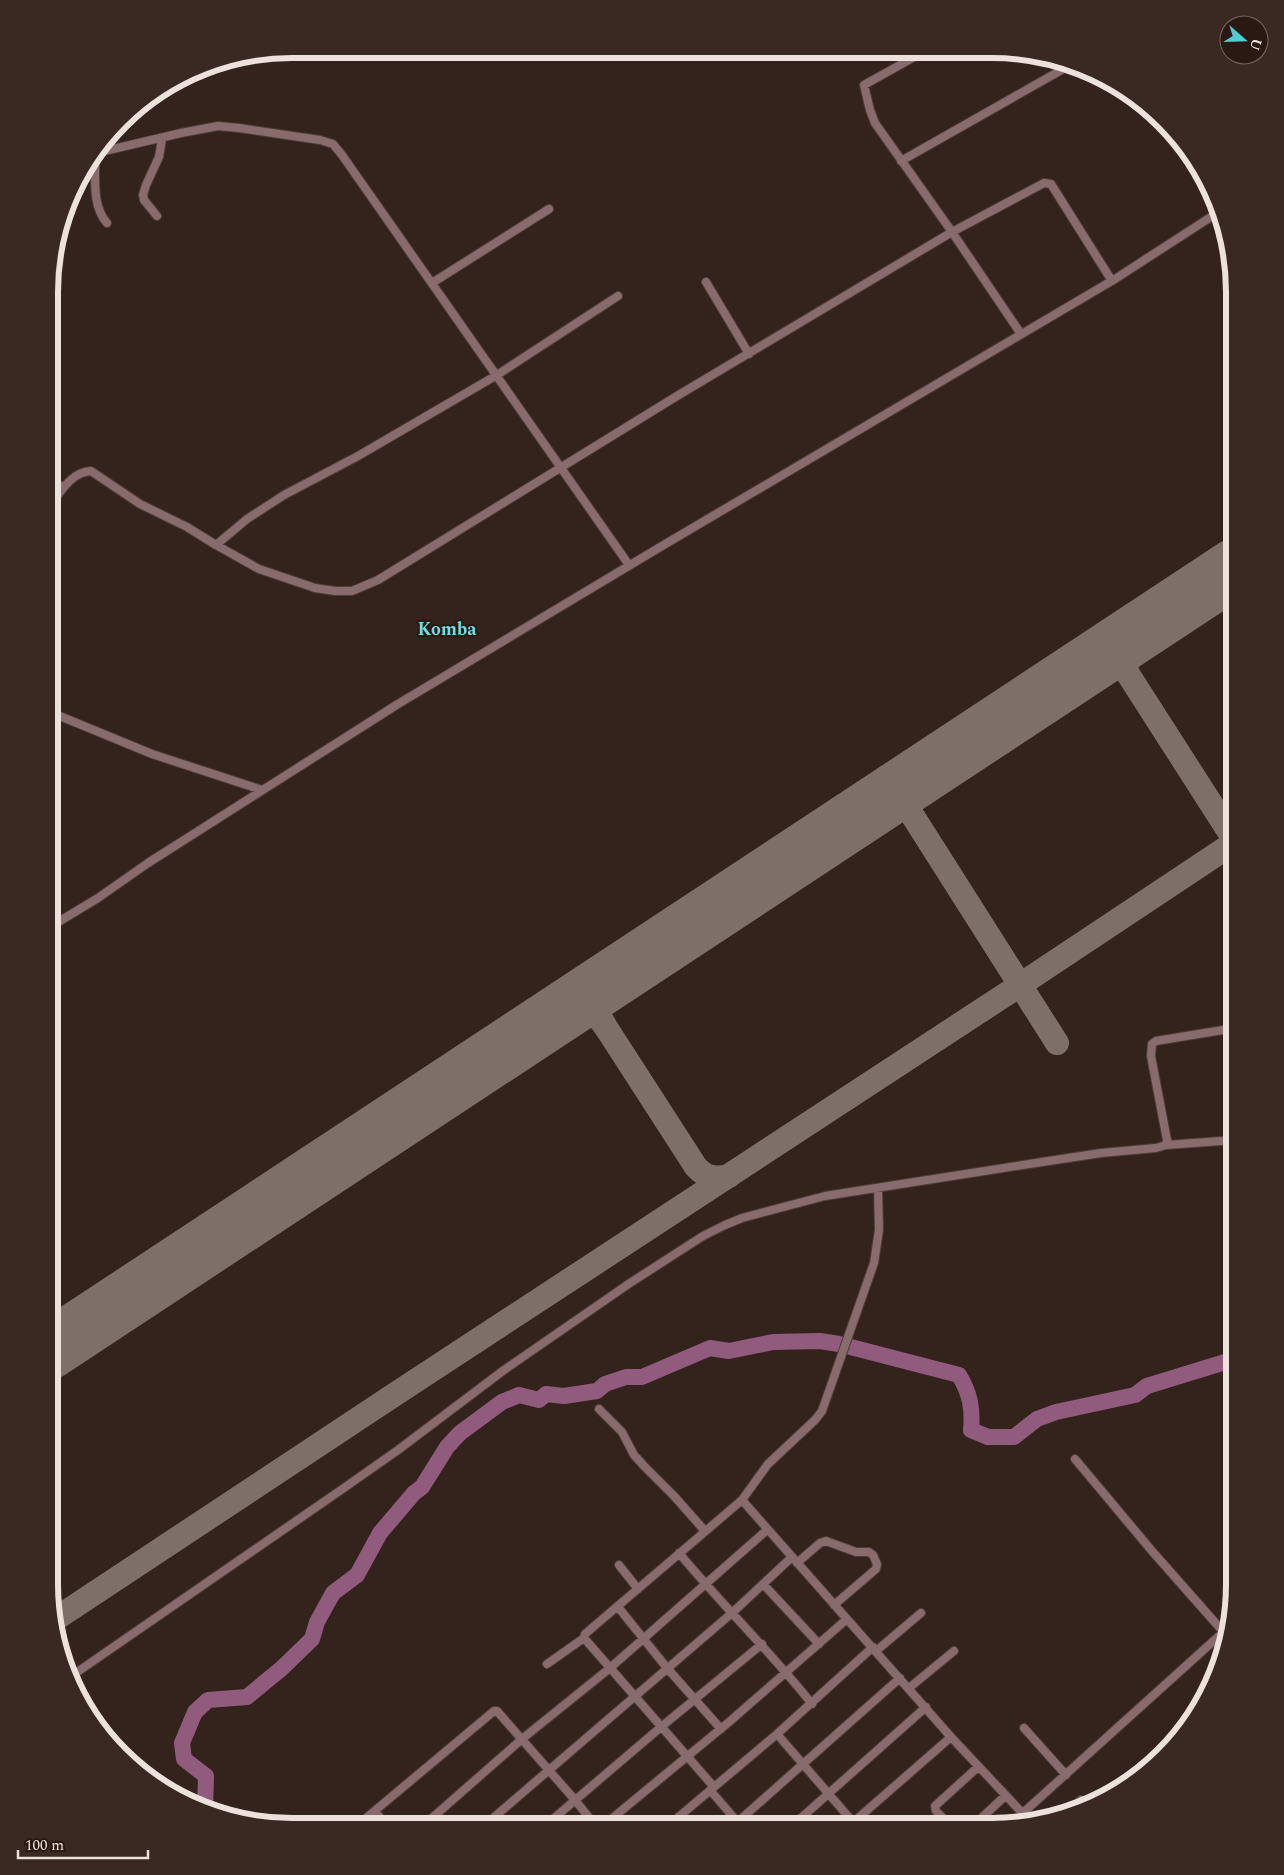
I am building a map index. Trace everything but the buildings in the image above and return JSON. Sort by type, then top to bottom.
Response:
[{"type":"street","points":[[912,58],[864,85],[875,123],[1021,334]]},
{"type":"street","points":[[901,160],[1064,69]]},
{"type":"street","points":[[104,151],[218,126],[272,132],[333,144],[497,375],[629,566]]},
{"type":"street","points":[[157,216],[144,200],[144,195],[146,185],[159,157],[162,139]]},
{"type":"street","points":[[95,164],[97,202],[100,214],[107,223]]},
{"type":"street","points":[[58,495],[76,474],[83,471],[91,471],[140,504],[186,526],[259,569],[315,588],[352,591],[378,580],[560,467],[952,232],[1043,183],[1049,183],[1112,281]]},
{"type":"street","points":[[432,283],[549,209]]},
{"type":"street","points":[[58,923],[148,863],[398,704],[1112,281],[1214,215]]},
{"type":"street","points":[[706,282],[749,354]]},
{"type":"street","points":[[216,545],[247,519],[284,495],[358,456],[497,375],[618,296]]},
{"type":"street","points":[[58,484],[64,487]]},
{"type":"street","points":[[58,715],[152,754],[262,790]]},
{"type":"street","points":[[1166,1145],[1167,1140],[1151,1056],[1152,1044],[1156,1041],[1226,1029]]},
{"type":"street","points":[[75,1673],[358,1478],[504,1370],[630,1283],[703,1236],[742,1218],[825,1196],[878,1189],[929,1178],[1101,1153],[1156,1148],[1166,1145],[1226,1141]]},
{"type":"street","points":[[548,1664],[584,1638],[585,1634],[742,1500],[768,1464],[815,1420],[822,1411],[874,1263],[879,1230],[878,1189]]},
{"type":"street","points":[[599,1409],[622,1432],[630,1448],[645,1467],[705,1531]]},
{"type":"street","points":[[1075,1459],[1152,1551],[1222,1627]]},
{"type":"street","points":[[742,1500],[951,1737],[1024,1815]]},
{"type":"street","points":[[432,1818],[522,1738],[610,1668],[767,1530]]},
{"type":"street","points":[[493,1818],[732,1613],[763,1584],[823,1541],[856,1552],[869,1552],[873,1555],[877,1564],[876,1569],[834,1605]]},
{"type":"street","points":[[679,1553],[705,1584],[787,1672],[812,1704]]},
{"type":"street","points":[[619,1566],[638,1589]]},
{"type":"street","points":[[763,1584],[819,1644]]},
{"type":"street","points":[[618,1607],[667,1668],[722,1729]]},
{"type":"street","points":[[677,1818],[874,1649],[921,1613]]},
{"type":"street","points":[[613,1818],[722,1729],[847,1619]]},
{"type":"street","points":[[584,1638],[687,1758],[733,1818]]},
{"type":"street","points":[[1026,1815],[1066,1774],[1220,1638]]},
{"type":"street","points":[[554,1818],[762,1644]]},
{"type":"street","points":[[909,1688],[954,1651]]},
{"type":"street","points":[[744,1818],[900,1678]]},
{"type":"street","points":[[801,1818],[926,1707]]},
{"type":"street","points":[[366,1818],[494,1711],[522,1738],[589,1818]]},
{"type":"street","points":[[1024,1728],[1066,1774]]},
{"type":"street","points":[[776,1734],[846,1818]]},
{"type":"street","points":[[858,1818],[951,1737]]},
{"type":"street","points":[[942,1818],[936,1812],[935,1806],[978,1767]]},
{"type":"street","points":[[982,1818],[1005,1796]]},
{"type":"street","points":[[375,1811],[381,1818]]},
{"type":"waterway","points":[[205,1801],[206,1776],[184,1759],[182,1743],[195,1712],[208,1700],[247,1697],[281,1669],[312,1639],[317,1622],[333,1593],[357,1575],[380,1533],[414,1493],[422,1487],[447,1447],[460,1433],[502,1402],[519,1395],[539,1400],[546,1394],[564,1396],[597,1391],[605,1384],[626,1377],[642,1377],[710,1348],[729,1351],[773,1342],[820,1341],[839,1344],[959,1375],[970,1401],[972,1415],[971,1430],[988,1437],[1014,1437],[1037,1419],[1056,1412],[1135,1395],[1147,1386],[1226,1362]]},
{"type":"taxiway","points":[[1128,674],[1126,667],[1127,650],[1129,644],[1142,629]]},
{"type":"taxiway","points":[[1088,665],[1110,663],[1119,666],[1128,674],[1226,827]]},
{"type":"taxiway","points":[[897,791],[1057,1043]]},
{"type":"taxiway","points":[[60,1616],[1226,848]]},
{"type":"taxiway","points":[[551,1019],[575,1010],[588,1010],[607,1029],[599,1014],[598,1005],[600,997],[616,977],[637,962]]},
{"type":"taxiway","points":[[607,1029],[696,1167],[711,1177],[729,1176]]},
{"type":"runway","points":[[58,1344],[1226,574]]},
{"type":"district","name":"Komba","points":[[447,629]]}]
